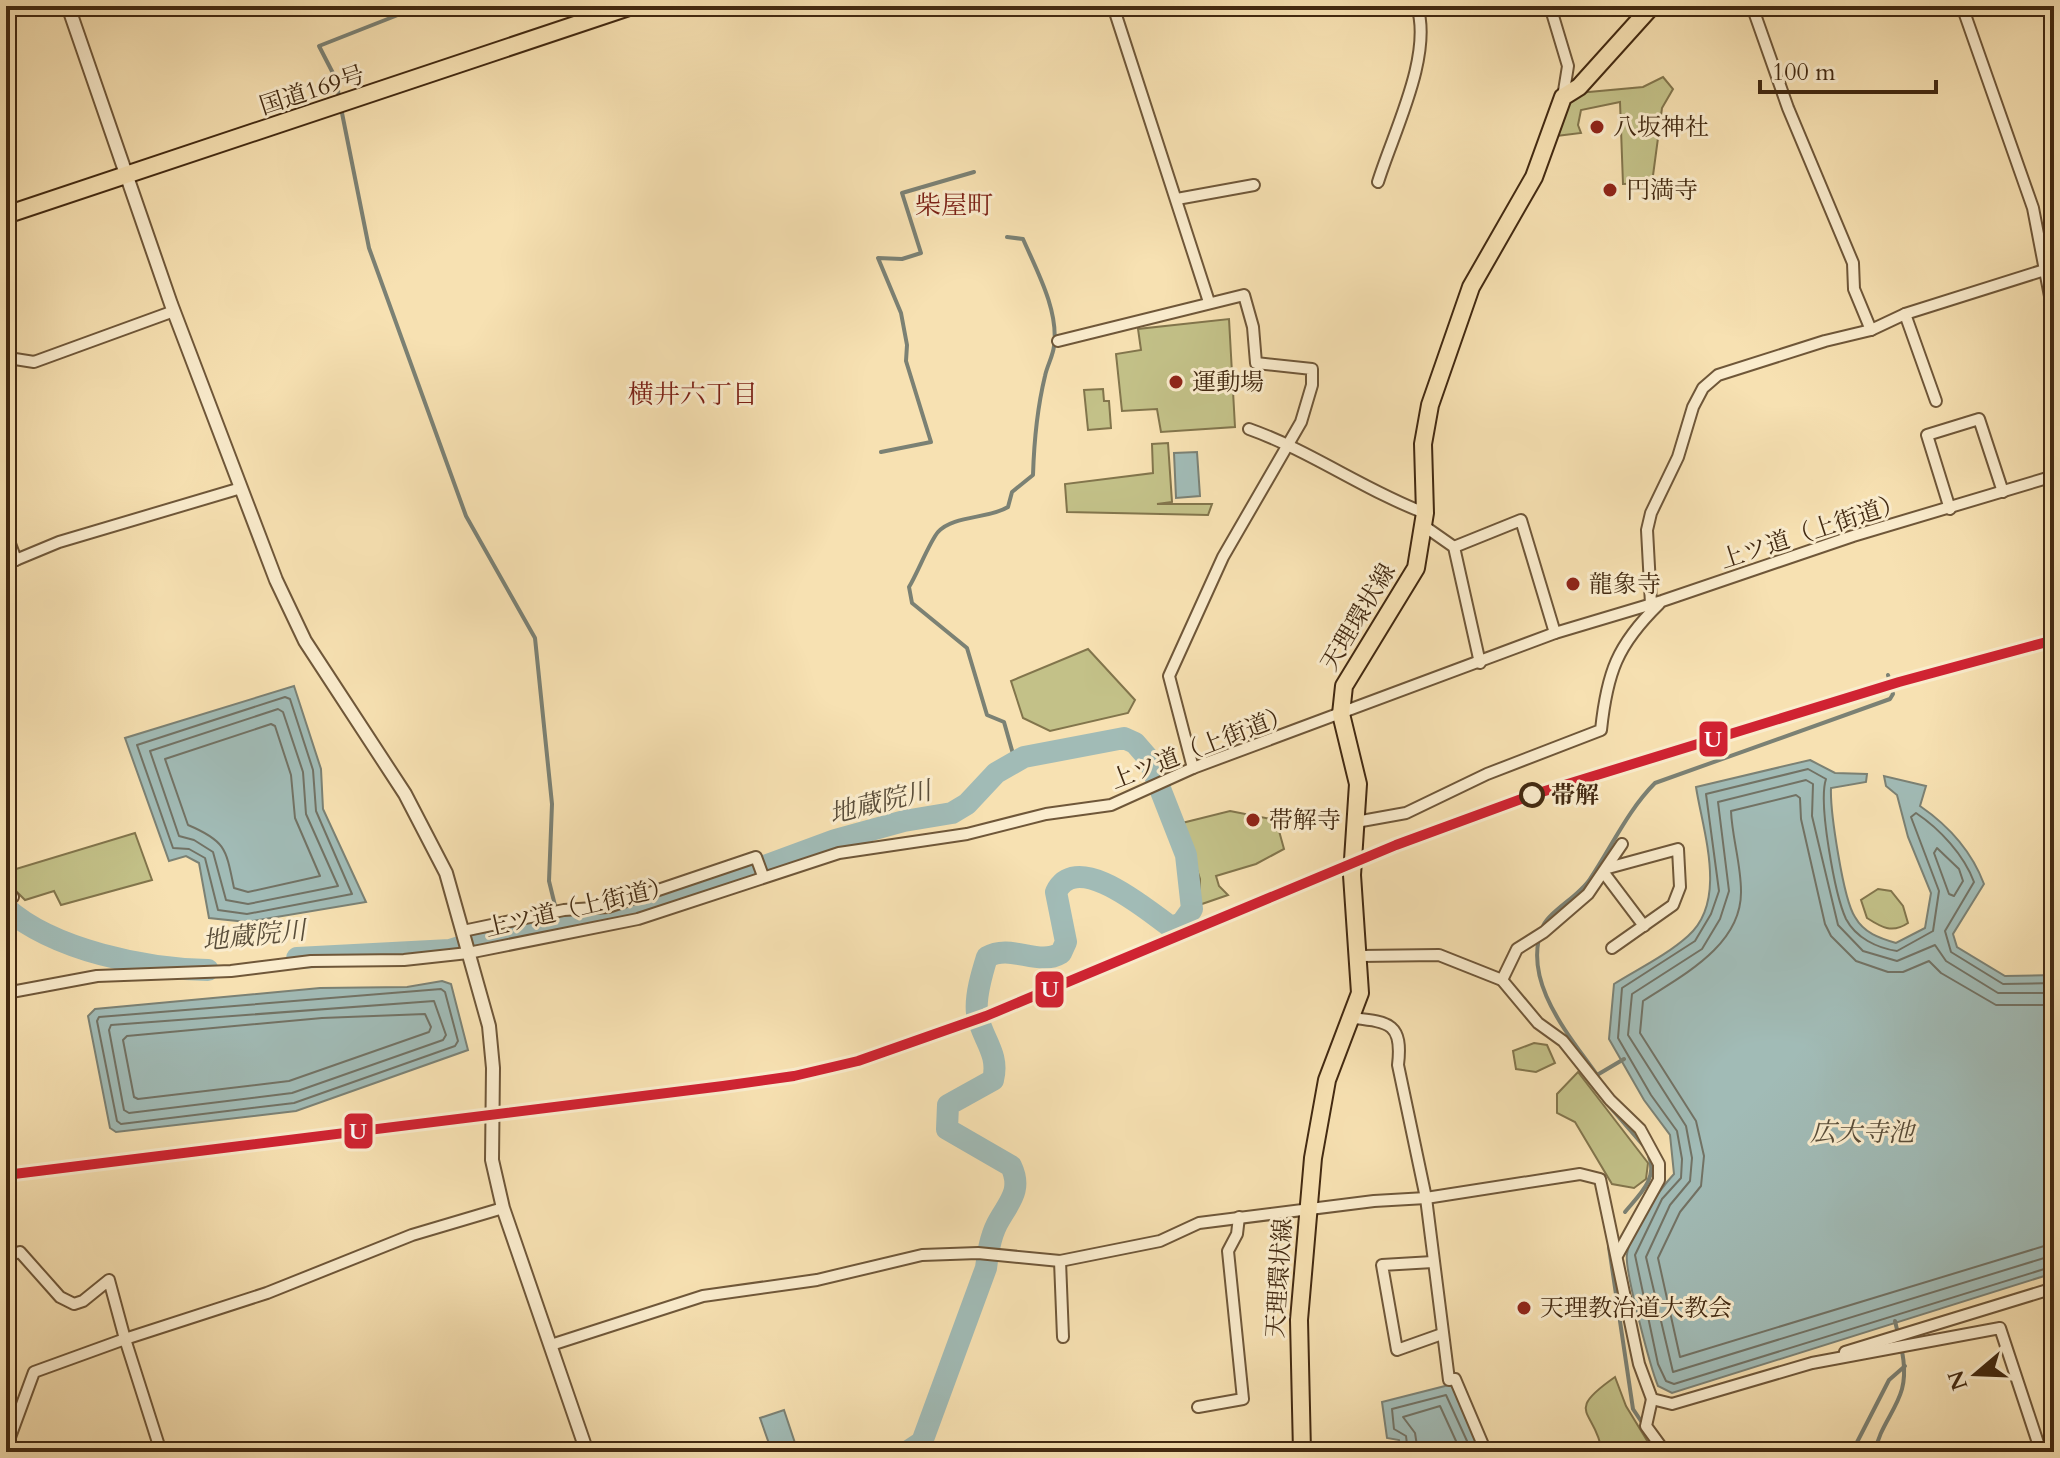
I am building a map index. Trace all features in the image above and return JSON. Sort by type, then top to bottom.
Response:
[{"type":"main road","name":"国道169号","points":[[6,215],[329,110],[632,6]]},
{"type":"main road","name":"天理環状線","points":[[1302,1452],[1299,1320],[1308,1208],[1327,1080],[1360,993],[1360,956],[1352,875],[1356,766],[1340,700],[1344,686],[1416,568],[1424,520],[1423,444],[1443,361],[1471,287],[1534,177],[1563,97],[1579,87],[1652,6]]},
{"type":"street","points":[[68,6],[174,311],[276,580],[305,641],[425,827],[446,873],[489,1026],[493,1068],[492,1160],[503,1208],[587,1452]]},
{"type":"street","points":[[1113,6],[1209,302]]},
{"type":"street","points":[[1378,182],[1397,131],[1420,43],[1423,24],[1417,6]]},
{"type":"street","points":[[1550,6],[1568,66],[1563,97]]},
{"type":"street","points":[[1752,6],[1788,108],[1853,263],[1854,289],[1871,330]]},
{"type":"street","points":[[1962,6],[2033,208],[2048,270],[2054,317]]},
{"type":"street","points":[[1177,199],[1254,185]]},
{"type":"street","points":[[1356,822],[1406,813],[1487,774],[1601,730],[1610,672],[1620,648],[1656,602],[1647,530],[1651,513],[1678,457],[1693,407],[1703,388],[1718,375],[1871,330],[1905,314],[2048,270]]},
{"type":"street","points":[[1058,341],[1244,295],[1253,327],[1256,363],[1312,369],[1309,399],[1290,446],[1223,557],[1169,676],[1193,768]]},
{"type":"street","points":[[6,362],[15,359],[34,362],[174,311]]},
{"type":"street","points":[[1905,314],[1936,401]]},
{"type":"street","points":[[1950,509],[1927,435],[1979,419],[2003,492]]},
{"type":"street","points":[[1249,429],[1290,446],[1424,520],[1454,547],[1480,663]]},
{"type":"street","name":"上ツ道（上街道）","points":[[6,993],[97,976],[231,971],[311,961],[404,960],[468,953],[638,919],[763,874],[839,853],[967,834],[1046,814],[1111,805],[1193,768],[1555,633],[1836,541],[2054,476]]},
{"type":"street","points":[[6,533],[11,562],[59,542],[241,488]]},
{"type":"street","points":[[1454,547],[1521,520],[1555,633]]},
{"type":"street","points":[[1502,980],[1517,949],[1532,936],[1544,932],[1588,894],[1622,844]]},
{"type":"street","points":[[1606,870],[1678,849],[1680,887],[1673,905],[1612,948]]},
{"type":"street","points":[[463,931],[564,910],[608,907],[756,857],[763,874]]},
{"type":"street","points":[[1606,870],[1644,926]]},
{"type":"street","points":[[1360,956],[1439,955],[1502,980],[1529,1014],[1563,1041],[1610,1100],[1640,1129],[1659,1164],[1659,1180],[1618,1254]]},
{"type":"street","points":[[1353,1018],[1386,1022],[1395,1028],[1400,1048],[1398,1065],[1426,1198],[1449,1380],[1455,1379],[1486,1452]]},
{"type":"street","points":[[551,1345],[703,1296],[817,1280],[922,1255],[978,1253],[1060,1261],[1160,1241],[1199,1223],[1308,1208],[1426,1198],[1580,1174],[1600,1179],[1639,1364],[1652,1399],[1646,1426],[1665,1452]]},
{"type":"street","points":[[6,1448],[34,1372],[267,1293],[412,1235],[503,1208]]},
{"type":"street","points":[[1198,1407],[1243,1399],[1228,1251],[1237,1234],[1239,1217]]},
{"type":"street","points":[[6,1256],[20,1252],[60,1297],[74,1304],[83,1301],[109,1280],[161,1452]]},
{"type":"street","points":[[1060,1261],[1063,1337]]},
{"type":"street","points":[[1433,1262],[1382,1265],[1397,1350],[1442,1334]]},
{"type":"street","points":[[1652,1399],[1672,1404],[2054,1288]]},
{"type":"street","points":[[1812,1363],[2000,1328],[2041,1452]]},
{"type":"shaded area","points":[[1663,77],[1673,89],[1662,108],[1652,183],[1623,184],[1620,102],[1581,110],[1578,125],[1581,133],[1556,136],[1565,106],[1578,93],[1643,87]]},
{"type":"shaded area","name":"運動場","points":[[1229,319],[1235,427],[1161,432],[1157,409],[1122,411],[1116,354],[1141,350],[1138,329]]},
{"type":"shaded area","points":[[1103,389],[1104,401],[1109,401],[1111,428],[1088,430],[1084,390]]},
{"type":"shaded area","points":[[1168,443],[1172,502],[1157,504],[1212,504],[1208,515],[1067,512],[1065,484],[1153,473],[1152,444]]},
{"type":"shaded area","points":[[1088,649],[1135,700],[1128,713],[1050,731],[1023,718],[1011,681]]},
{"type":"shaded area","points":[[1230,811],[1276,820],[1284,849],[1256,864],[1216,876],[1219,886],[1228,895],[1199,905],[1200,879],[1182,823]]},
{"type":"shaded area","points":[[135,833],[152,880],[61,905],[54,891],[25,900],[6,881],[6,872]]},
{"type":"shaded area","points":[[1878,889],[1891,891],[1903,906],[1908,923],[1892,929],[1867,918],[1861,900]]},
{"type":"shaded area","points":[[1534,1043],[1547,1045],[1555,1063],[1536,1072],[1516,1069],[1513,1051]]},
{"type":"shaded area","points":[[1578,1072],[1648,1163],[1646,1179],[1634,1188],[1612,1184],[1575,1122],[1557,1113],[1557,1094]]},
{"type":"shaded area","points":[[1615,1377],[1626,1406],[1654,1452],[1602,1452],[1586,1406],[1599,1389]]},
{"type":"water","points":[[1197,452],[1200,496],[1176,498],[1174,453]]},
{"type":"water","points":[[294,686],[321,769],[323,809],[366,902],[247,922],[209,918],[199,863],[186,856],[169,861],[125,738]]},
{"type":"water","name":"広大寺池","points":[[1810,760],[1835,773],[1867,774],[1866,782],[1831,788],[1831,799],[1850,907],[1867,931],[1896,943],[1925,928],[1931,893],[1908,837],[1897,795],[1886,786],[1884,776],[1926,786],[1920,806],[1958,840],[1984,884],[1953,934],[1957,947],[2005,976],[2054,975],[2054,1273],[1672,1393],[1658,1386],[1644,1341],[1627,1263],[1629,1245],[1639,1223],[1674,1174],[1670,1135],[1644,1100],[1609,1039],[1614,984],[1671,949],[1688,936],[1700,921],[1707,904],[1710,865],[1696,787]]},
{"type":"water","points":[[442,981],[451,984],[468,1050],[296,1111],[116,1132],[110,1128],[88,1016],[95,1009],[320,988],[407,987]]},
{"type":"water","points":[[1453,1384],[1480,1452],[1401,1452],[1399,1440],[1387,1438],[1382,1402]]},
{"type":"water","points":[[784,1410],[798,1452],[772,1452],[760,1418]]},
{"type":"waterway","points":[[339,99],[337,81],[319,46],[408,11],[452,6]]},
{"type":"waterway","points":[[341,108],[369,248],[466,516],[535,638],[552,804],[549,881],[560,926]]},
{"type":"waterway","points":[[881,452],[931,442],[906,361],[907,345],[901,313],[878,258],[902,259],[921,253],[902,193],[974,172]]},
{"type":"waterway","points":[[1007,237],[1023,239],[1046,291],[1055,333],[1040,401],[1033,475],[1012,492],[1008,507],[953,523],[938,532],[909,587],[912,603],[967,648],[987,715],[1004,722],[1015,761]]},
{"type":"waterway","points":[[1624,1059],[1597,1075],[1551,1006],[1538,966],[1538,946],[1547,920],[1585,885],[1628,817],[1655,783],[1890,699],[1893,694],[1888,675]]},
{"type":"waterway","name":"地蔵院川","points":[[297,958],[450,950],[479,941],[651,908],[835,840],[904,821],[952,813],[967,804],[996,773],[1024,757],[1124,738],[1135,743],[1148,758],[1186,855],[1192,909],[1182,923],[1171,927],[1113,887],[1080,877],[1066,881],[1056,892],[1066,942],[1061,953],[1043,958],[1005,952],[987,957],[979,985],[977,1013],[994,1062],[993,1080],[948,1105],[947,1129],[1011,1166],[1015,1190],[997,1224],[986,1268],[922,1442],[907,1452]]},
{"type":"waterway","name":"地蔵院川","points":[[6,908],[26,923],[74,946],[129,961],[208,970]]},
{"type":"waterway","points":[[1604,1100],[1643,1145]]},
{"type":"waterway","points":[[1625,1212],[1649,1179],[1649,1156]]},
{"type":"waterway","points":[[1609,1247],[1633,1409],[1643,1424]]},
{"type":"waterway","points":[[1875,1452],[1904,1380],[1903,1355],[1895,1321]]},
{"type":"waterway","points":[[1852,1452],[1889,1380],[1905,1366]]},
{"type":"transit line","name":"U","points":[[6,1175],[723,1086],[794,1076],[858,1061],[986,1016],[1396,845],[1532,795],[1899,682],[2054,640]]},
{"type":"place","name":"八坂神社","points":[[1597,127]]},
{"type":"place","name":"円満寺","points":[[1610,190]]},
{"type":"place","name":"運動場","points":[[1176,382]]},
{"type":"place","name":"龍象寺","points":[[1573,584]]},
{"type":"place","name":"帯解","points":[[1532,795]]},
{"type":"place","name":"帯解寺","points":[[1253,820]]},
{"type":"place","name":"天理教治道大教会","points":[[1524,1308]]},
{"type":"district","name":"柴屋町","points":[[954,205]]},
{"type":"district","name":"横井六丁目","points":[[693,394]]}]
